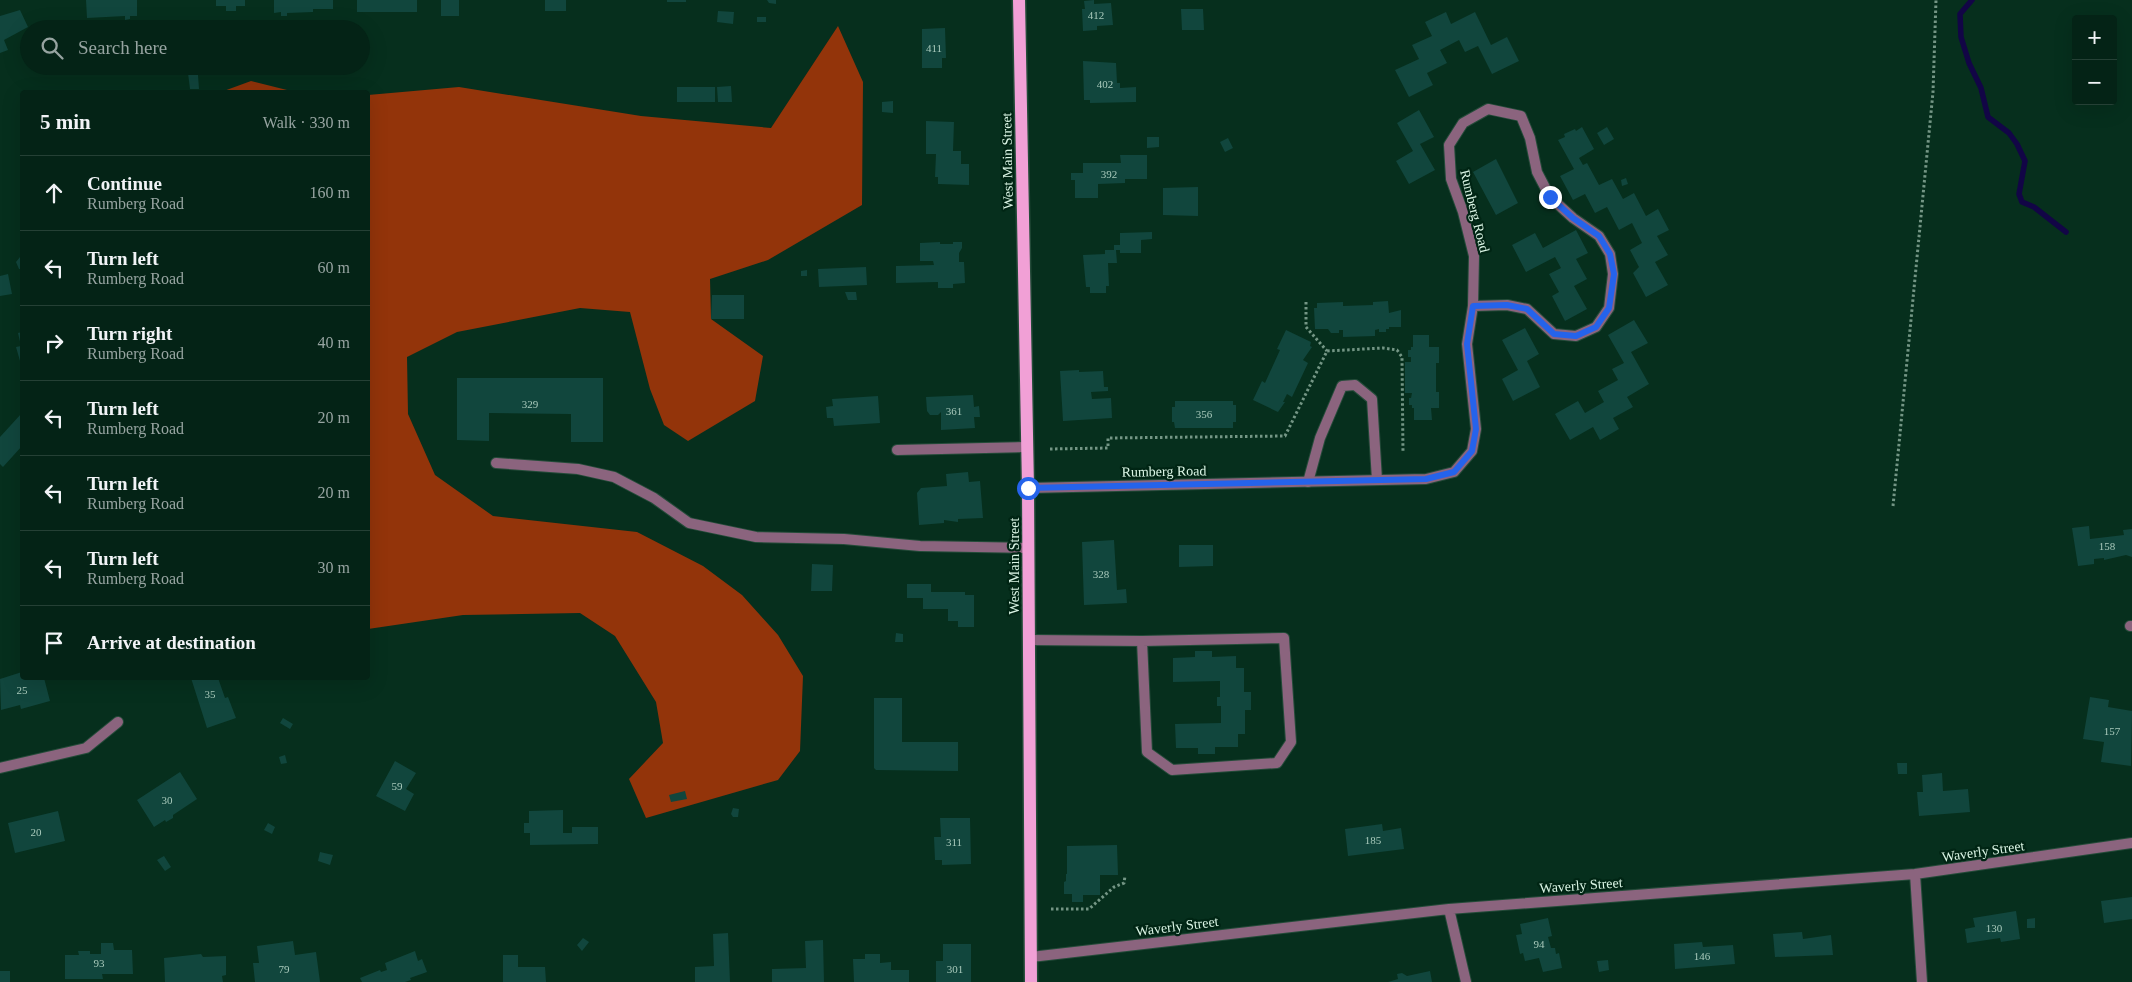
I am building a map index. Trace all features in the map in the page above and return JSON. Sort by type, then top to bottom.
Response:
[{"type":"main road","name":"West Main Street","points":[[1019,0],[1028,447],[1031,982]]},
{"type":"street","name":"Rumberg Road","points":[[1028,488],[1426,479],[1454,472],[1472,451],[1476,429],[1467,344],[1473,306],[1474,256],[1463,212],[1451,179],[1449,145],[1463,123],[1488,109],[1521,116],[1530,138],[1537,172],[1550,197],[1573,218],[1599,236],[1610,254],[1614,274],[1609,308],[1596,327],[1576,336],[1554,334],[1527,309],[1507,305],[1473,306]]},
{"type":"street","points":[[1308,482],[1320,438],[1342,386],[1356,384],[1372,399],[1377,480]]},
{"type":"street","points":[[897,450],[1028,447]]},
{"type":"street","points":[[496,463],[578,470],[614,477],[654,498],[690,523],[756,537],[844,539],[920,546],[1029,548]]},
{"type":"street","points":[[1030,640],[1142,641],[1284,638],[1290,742],[1277,763],[1172,770],[1147,752],[1142,641]]},
{"type":"street","points":[[0,768],[86,748],[118,722]]},
{"type":"street","name":"Waverly Street","points":[[1032,957],[1449,908],[1915,874],[2132,843]]},
{"type":"street","points":[[1915,874],[1922,982]]},
{"type":"street","points":[[1449,908],[1466,982]]},
{"type":"path","points":[[1893,506],[1933,92],[1936,0]]},
{"type":"path","points":[[1306,302],[1306,327],[1327,351]]},
{"type":"path","points":[[1327,351],[1383,348],[1397,350],[1402,357],[1403,454]]},
{"type":"path","points":[[1050,449],[1108,448],[1108,438],[1285,436],[1327,351]]},
{"type":"path","points":[[1052,909],[1089,909],[1114,887],[1124,883],[1125,876]]},
{"type":"shaded area","points":[[838,26],[863,82],[862,205],[768,260],[710,279],[711,319],[763,356],[755,401],[688,441],[664,425],[650,389],[630,312],[580,308],[457,332],[407,357],[408,414],[435,475],[493,516],[637,532],[703,566],[742,595],[778,635],[803,676],[800,751],[778,780],[646,818],[629,779],[663,743],[656,702],[615,636],[580,613],[463,615],[370,629],[370,95],[459,87],[641,116],[771,128]]},
{"type":"shaded area","points":[[251,81],[287,90],[226,90]]},
{"type":"building","points":[[86,0],[137,0],[137,16],[130,16],[130,19],[125,20],[125,16],[87,18]]},
{"type":"building","points":[[216,0],[245,0],[245,6],[236,6],[236,11],[226,11],[226,6],[216,6]]},
{"type":"building","points":[[274,0],[333,0],[333,9],[313,9],[313,12],[287,13],[287,16],[281,16],[281,12],[274,13]]},
{"type":"building","points":[[357,0],[417,0],[417,12],[357,12]]},
{"type":"building","points":[[441,0],[459,0],[459,16],[441,16]]},
{"type":"building","points":[[545,0],[566,0],[566,11],[545,11]]},
{"type":"building","points":[[667,0],[686,0],[686,2],[667,2]]},
{"type":"building","points":[[767,0],[776,0],[776,4],[769,3]]},
{"type":"building","points":[[1094,0],[1094,4],[1111,3],[1113,25],[1097,26],[1097,30],[1083,31],[1082,9],[1085,9],[1084,1]]},
{"type":"building","points":[[1181,9],[1203,9],[1204,30],[1182,30]]},
{"type":"building","points":[[20,10],[25,20],[20,20],[20,31],[4,40],[8,50],[0,53],[0,16]]},
{"type":"building","points":[[718,11],[734,12],[733,24],[717,22]]},
{"type":"building","points":[[1446,12],[1451,24],[1475,12],[1491,45],[1507,37],[1519,61],[1492,74],[1478,46],[1465,52],[1459,40],[1440,50],[1447,63],[1427,73],[1433,85],[1409,97],[1395,70],[1419,59],[1412,45],[1432,36],[1425,22]]},
{"type":"building","points":[[757,17],[766,17],[766,22],[757,22]]},
{"type":"building","points":[[945,28],[946,58],[942,58],[942,68],[922,68],[922,29]]},
{"type":"building","points":[[1083,61],[1116,63],[1117,83],[1120,83],[1120,88],[1136,87],[1136,102],[1090,103],[1090,100],[1084,100]]},
{"type":"building","points":[[188,75],[198,75],[199,89],[190,89]]},
{"type":"building","points":[[731,86],[732,102],[718,102],[717,87]]},
{"type":"building","points":[[677,87],[715,87],[715,102],[677,102]]},
{"type":"building","points":[[893,101],[893,113],[882,112],[882,102]]},
{"type":"building","points":[[1419,110],[1434,137],[1420,144],[1435,170],[1409,184],[1396,161],[1413,151],[1397,123]]},
{"type":"building","points":[[926,121],[954,122],[953,151],[961,151],[961,164],[969,164],[969,185],[938,184],[938,177],[935,177],[936,154],[926,154]]},
{"type":"building","points":[[1582,127],[1594,149],[1579,158],[1583,165],[1587,163],[1599,185],[1612,179],[1623,199],[1634,193],[1646,216],[1658,209],[1669,230],[1657,236],[1668,255],[1655,262],[1668,285],[1646,297],[1633,273],[1639,267],[1630,250],[1642,243],[1632,223],[1619,230],[1607,207],[1595,213],[1585,194],[1573,200],[1560,176],[1574,169],[1558,140],[1565,137],[1564,134],[1575,129],[1576,131]]},
{"type":"building","points":[[1607,127],[1614,139],[1604,145],[1597,133]]},
{"type":"building","points":[[1147,137],[1159,137],[1159,147],[1147,148]]},
{"type":"building","points":[[1228,138],[1233,148],[1225,152],[1220,142]]},
{"type":"building","points":[[1120,155],[1147,155],[1147,179],[1125,179],[1125,183],[1098,184],[1098,198],[1075,198],[1075,180],[1071,180],[1071,173],[1083,173],[1083,163],[1121,163]]},
{"type":"building","points":[[1496,159],[1518,203],[1496,215],[1473,172]]},
{"type":"building","points":[[1626,178],[1628,184],[1622,186],[1621,180]]},
{"type":"building","points":[[1198,187],[1198,216],[1163,215],[1163,188]]},
{"type":"building","points":[[1576,230],[1588,253],[1576,259],[1587,279],[1574,286],[1587,309],[1565,321],[1552,296],[1559,292],[1549,274],[1561,268],[1555,257],[1526,272],[1512,245],[1535,233],[1543,248]]},
{"type":"building","points":[[1152,232],[1152,239],[1141,240],[1141,253],[1120,253],[1120,250],[1116,250],[1117,263],[1108,263],[1109,286],[1106,286],[1106,293],[1090,293],[1090,287],[1086,287],[1083,255],[1105,254],[1105,250],[1114,250],[1114,245],[1120,245],[1120,233]]},
{"type":"building","points":[[940,242],[940,244],[953,244],[953,242],[962,242],[959,262],[964,262],[965,283],[953,284],[953,288],[938,288],[938,282],[896,283],[896,266],[934,265],[933,261],[920,261],[920,243]]},
{"type":"building","points":[[20,257],[20,269],[19,269],[16,262]]},
{"type":"building","points":[[866,267],[867,285],[819,287],[818,269]]},
{"type":"building","points":[[807,270],[807,276],[801,276],[801,271]]},
{"type":"building","points":[[8,274],[12,294],[0,296],[0,276]]},
{"type":"building","points":[[845,292],[856,292],[857,300],[848,300]]},
{"type":"building","points":[[712,295],[744,295],[744,319],[711,319]]},
{"type":"building","points":[[1388,301],[1389,313],[1401,310],[1401,327],[1389,327],[1389,329],[1386,329],[1386,332],[1379,332],[1379,329],[1375,330],[1375,336],[1343,337],[1343,330],[1339,330],[1339,333],[1331,333],[1328,329],[1315,329],[1314,308],[1317,308],[1317,303],[1343,302],[1343,306],[1373,305],[1373,302]]},
{"type":"building","points":[[1634,320],[1648,343],[1631,352],[1649,384],[1627,397],[1633,407],[1613,418],[1619,429],[1600,440],[1593,427],[1570,440],[1555,414],[1578,401],[1585,413],[1604,402],[1598,391],[1618,380],[1612,369],[1624,363],[1608,335]]},
{"type":"building","points":[[1525,328],[1539,354],[1527,361],[1540,387],[1513,401],[1502,379],[1518,370],[1502,340]]},
{"type":"building","points":[[1286,330],[1311,342],[1310,346],[1312,347],[1303,360],[1308,363],[1292,397],[1287,394],[1283,402],[1285,402],[1278,412],[1253,400],[1262,381],[1265,383],[1280,350],[1277,349]]},
{"type":"building","points":[[1413,335],[1429,335],[1429,347],[1439,347],[1439,363],[1436,363],[1436,392],[1439,392],[1439,408],[1431,408],[1432,420],[1414,420],[1414,408],[1412,408],[1412,405],[1409,405],[1409,398],[1411,398],[1412,393],[1405,393],[1405,362],[1411,362],[1411,357],[1408,357],[1408,350],[1411,350],[1411,347],[1413,347]]},
{"type":"building","points":[[20,346],[20,361],[16,347]]},
{"type":"building","points":[[1079,370],[1079,372],[1103,371],[1104,387],[1108,387],[1108,391],[1091,392],[1092,399],[1111,398],[1112,418],[1063,421],[1060,371]]},
{"type":"building","points":[[457,378],[603,378],[603,442],[571,442],[571,414],[489,413],[489,441],[457,440]]},
{"type":"building","points":[[973,395],[974,407],[979,406],[980,417],[974,417],[975,428],[941,430],[941,412],[938,415],[930,415],[927,411],[926,397]]},
{"type":"building","points":[[878,396],[880,423],[834,426],[833,418],[827,418],[826,407],[833,406],[832,399]]},
{"type":"building","points":[[1175,401],[1233,401],[1233,405],[1236,405],[1236,422],[1233,422],[1233,428],[1175,428],[1174,422],[1172,422],[1172,407],[1175,407]]},
{"type":"building","points":[[20,415],[20,448],[3,467],[0,464],[0,437]]},
{"type":"building","points":[[968,472],[969,482],[980,481],[983,518],[958,519],[958,522],[944,520],[944,523],[919,525],[917,493],[921,488],[947,486],[946,474]]},
{"type":"building","points":[[2089,526],[2090,539],[2124,535],[2123,530],[2132,529],[2132,557],[2126,555],[2104,560],[2104,558],[2094,559],[2094,564],[2078,566],[2072,528]]},
{"type":"building","points":[[1114,540],[1117,590],[1126,589],[1127,603],[1084,605],[1082,542]]},
{"type":"building","points":[[1179,545],[1213,545],[1213,566],[1179,567]]},
{"type":"building","points":[[812,564],[833,565],[832,591],[811,591]]},
{"type":"building","points":[[907,584],[931,584],[931,592],[965,592],[965,595],[974,595],[974,627],[958,627],[958,621],[948,621],[948,609],[923,609],[923,598],[907,598]]},
{"type":"building","points":[[896,633],[903,634],[903,642],[895,642]]},
{"type":"building","points":[[1195,651],[1212,651],[1212,657],[1236,656],[1236,668],[1244,668],[1244,692],[1251,692],[1251,710],[1245,710],[1245,734],[1238,734],[1238,747],[1215,747],[1215,754],[1198,754],[1198,748],[1176,748],[1175,724],[1221,723],[1221,706],[1217,706],[1217,697],[1220,697],[1220,681],[1173,682],[1173,658],[1195,657]]},
{"type":"building","points":[[20,673],[20,680],[45,680],[50,701],[21,709],[20,705],[1,710],[0,679]]},
{"type":"building","points":[[192,680],[219,680],[225,698],[228,697],[236,718],[207,728]]},
{"type":"building","points":[[2090,697],[2109,700],[2108,707],[2132,711],[2131,766],[2101,762],[2104,742],[2083,739]]},
{"type":"building","points":[[874,698],[902,698],[902,742],[958,742],[958,771],[876,770],[874,768]]},
{"type":"building","points":[[283,718],[293,724],[290,729],[280,723]]},
{"type":"building","points":[[285,755],[287,763],[281,764],[279,757]]},
{"type":"building","points":[[395,761],[416,773],[406,789],[414,794],[405,811],[376,796]]},
{"type":"building","points":[[1897,763],[1907,763],[1907,774],[1898,774]]},
{"type":"building","points":[[180,772],[197,799],[173,815],[173,818],[166,822],[165,820],[154,827],[137,800]]},
{"type":"building","points":[[1942,773],[1943,791],[1968,789],[1970,812],[1919,816],[1917,792],[1923,792],[1922,775]]},
{"type":"building","points":[[685,791],[687,799],[671,802],[669,795]]},
{"type":"building","points":[[733,808],[739,809],[738,817],[733,817],[731,814]]},
{"type":"building","points":[[563,810],[563,833],[572,833],[572,827],[598,827],[598,844],[530,845],[530,833],[524,833],[524,823],[529,823],[529,811]]},
{"type":"building","points":[[58,811],[65,841],[15,853],[8,823]]},
{"type":"building","points":[[940,818],[970,818],[971,864],[942,865],[942,860],[935,860],[934,837],[941,837]]},
{"type":"building","points":[[268,823],[275,827],[272,834],[264,830]]},
{"type":"building","points":[[1382,824],[1383,831],[1401,828],[1404,849],[1348,856],[1345,829]]},
{"type":"building","points":[[1117,845],[1118,875],[1100,875],[1100,895],[1083,895],[1083,902],[1072,902],[1072,894],[1064,894],[1064,882],[1066,881],[1067,874],[1067,846]]},
{"type":"building","points":[[320,852],[333,855],[330,865],[318,861]]},
{"type":"building","points":[[164,856],[171,867],[165,871],[157,860]]},
{"type":"building","points":[[2132,897],[2132,919],[2104,923],[2101,901]]},
{"type":"building","points":[[2016,911],[2020,939],[2001,942],[2000,938],[1967,943],[1965,929],[1975,927],[1973,918]]},
{"type":"building","points":[[1548,918],[1552,936],[1548,937],[1551,948],[1555,948],[1556,954],[1559,953],[1562,968],[1543,972],[1539,958],[1525,961],[1523,953],[1520,954],[1516,935],[1522,934],[1520,924]]},
{"type":"building","points":[[2035,918],[2035,928],[2027,928],[2027,919]]},
{"type":"building","points":[[1802,932],[1803,939],[1831,935],[1833,955],[1775,957],[1773,934]]},
{"type":"building","points":[[728,933],[730,982],[695,982],[695,967],[714,966],[713,934]]},
{"type":"building","points":[[583,938],[589,942],[582,951],[577,945]]},
{"type":"building","points":[[823,940],[824,982],[772,982],[772,969],[806,968],[805,941]]},
{"type":"building","points":[[293,941],[295,955],[316,952],[320,982],[255,982],[253,963],[259,963],[257,946]]},
{"type":"building","points":[[1702,942],[1703,947],[1733,945],[1735,964],[1675,969],[1674,944]]},
{"type":"building","points":[[101,943],[113,943],[114,950],[132,950],[133,974],[102,974],[103,979],[65,979],[65,955],[79,955],[78,951],[90,951],[90,954],[101,954]]},
{"type":"building","points":[[943,944],[971,944],[971,982],[936,982],[936,961],[943,961]]},
{"type":"building","points":[[415,951],[418,961],[422,959],[427,972],[410,978],[411,980],[405,982],[362,982],[360,978],[380,970],[381,972],[387,970],[385,963]]},
{"type":"building","points":[[201,954],[203,957],[226,956],[226,975],[222,976],[223,982],[165,982],[164,958]]},
{"type":"building","points":[[865,954],[880,954],[880,963],[891,962],[891,970],[909,970],[909,982],[854,982],[853,959],[865,959]]},
{"type":"building","points":[[503,955],[518,955],[518,967],[545,967],[546,982],[503,982]]},
{"type":"building","points":[[1608,960],[1609,970],[1599,972],[1597,961]]},
{"type":"building","points":[[0,971],[10,971],[10,982],[0,982]]},
{"type":"building","points":[[1430,971],[1432,982],[1388,982],[1398,979],[1397,974],[1402,973],[1407,976]]},
{"type":"waterway","points":[[1972,0],[1960,14],[1961,37],[1969,63],[1981,88],[1988,117],[2009,133],[2025,161],[2019,194],[2022,202],[2034,207],[2066,232]]},
{"type":"route","points":[[1028,488],[1426,479],[1454,472],[1472,451],[1476,429],[1467,344],[1473,306],[1507,305],[1527,309],[1540,324],[1554,334],[1576,336],[1596,327],[1609,308],[1614,274],[1610,254],[1599,236],[1573,218],[1550,197]]}]
